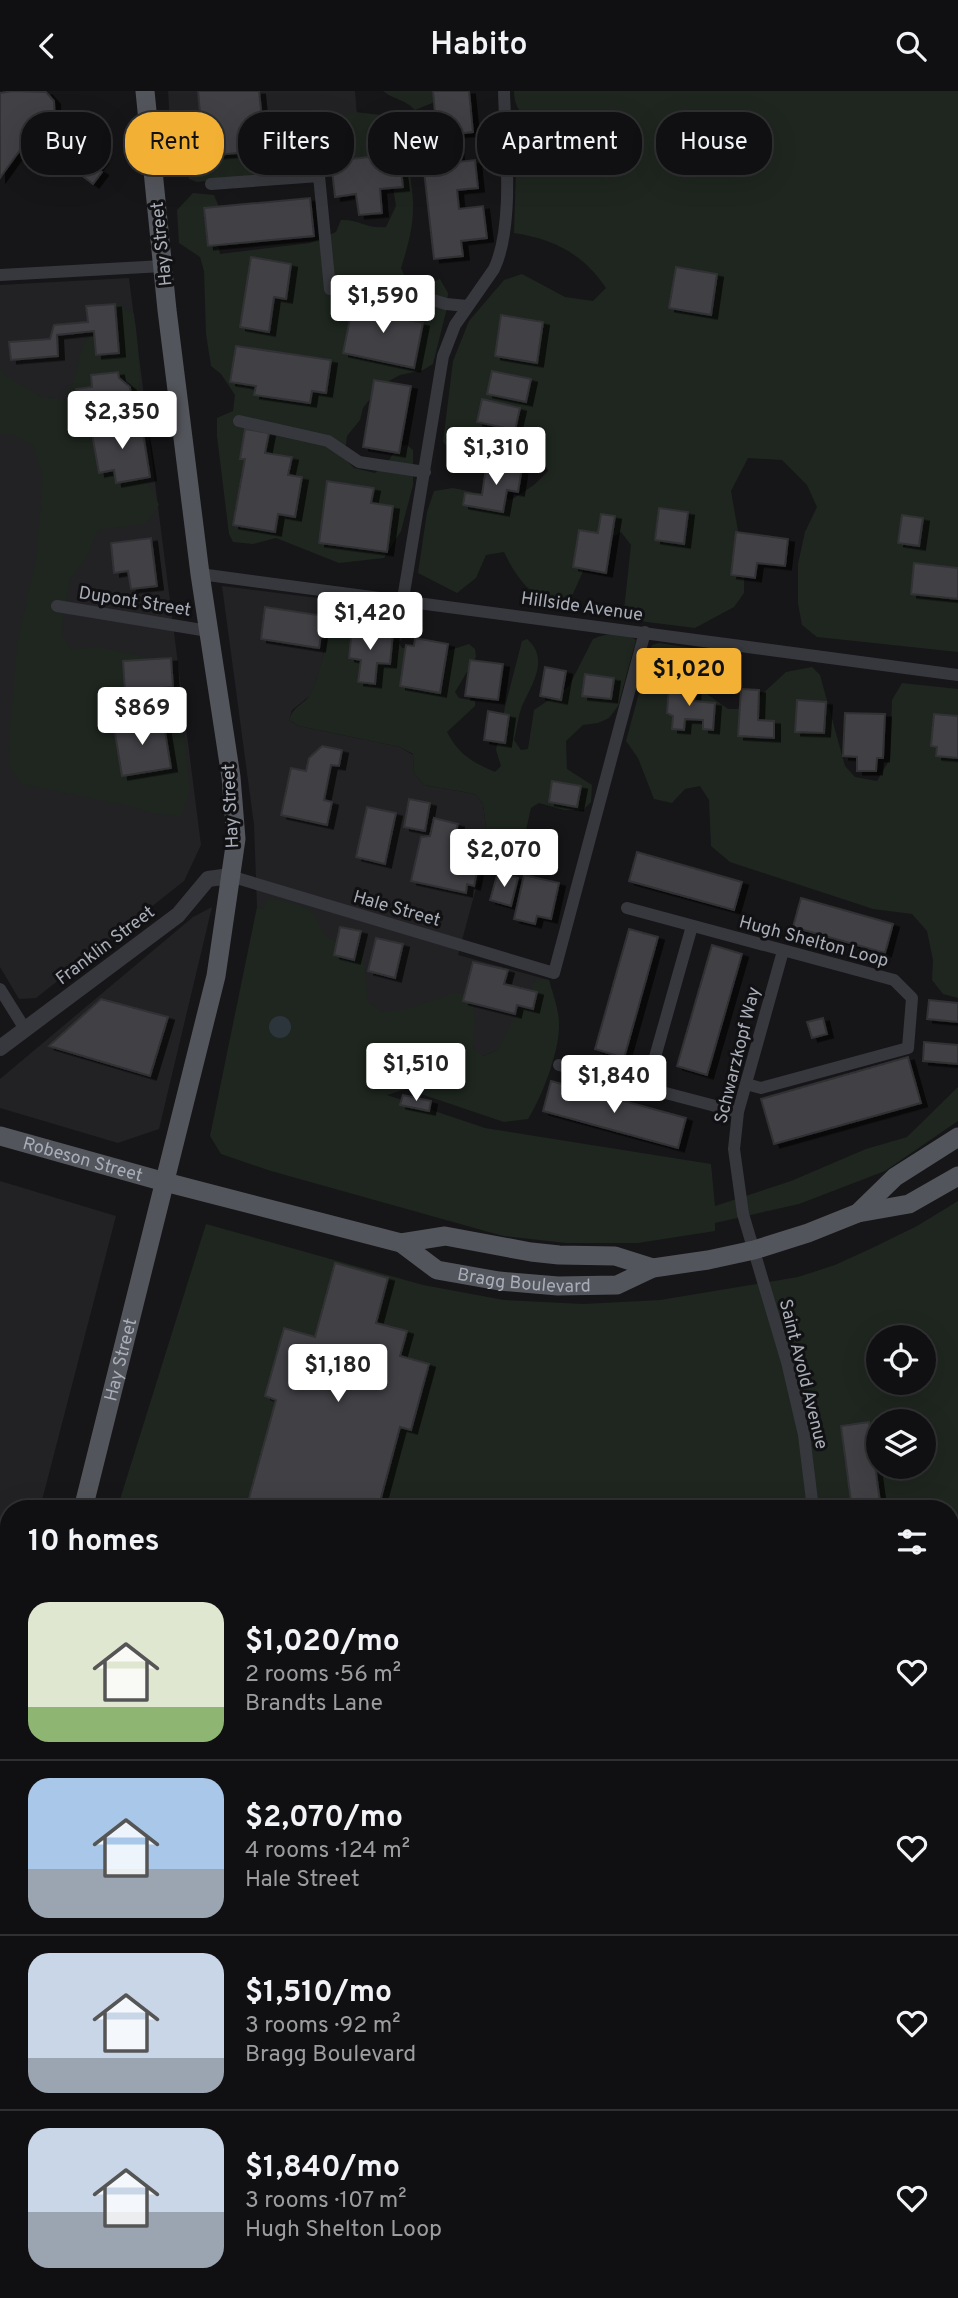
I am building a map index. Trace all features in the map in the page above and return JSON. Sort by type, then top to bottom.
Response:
[{"type":"main road","name":"Hay Street","points":[[85,1500],[216,976],[236,839],[231,778],[200,573],[145,91]]},
{"type":"main road","name":"Robeson Street","points":[[0,1136],[165,1182]]},
{"type":"main road","name":"Bragg Boulevard","points":[[858,1213],[895,1177],[958,1137]]},
{"type":"main road","name":"Bragg Boulevard","points":[[165,1182],[401,1243],[437,1270],[499,1281],[558,1286],[617,1286],[653,1268],[754,1250],[858,1213],[909,1204],[958,1176]]},
{"type":"main road","name":"Bragg Boulevard","points":[[401,1243],[445,1236],[531,1252],[615,1255],[653,1268]]},
{"type":"street","points":[[403,599],[443,356],[455,325],[494,269],[504,235],[504,91]]},
{"type":"street","points":[[211,184],[318,176],[330,289],[375,282],[446,304],[467,306]]},
{"type":"street","points":[[0,275],[163,266]]},
{"type":"street","points":[[239,421],[328,440],[359,462],[425,472]]},
{"type":"street","name":"Hillside Avenue","points":[[200,573],[958,675]]},
{"type":"street","name":"Dupont Street","points":[[57,606],[208,631]]},
{"type":"street","name":"Hale Street","points":[[230,876],[554,973],[645,632]]},
{"type":"street","name":"Franklin Street","points":[[0,1048],[178,915],[208,879],[230,876]]},
{"type":"street","name":"Hugh Shelton Loop","points":[[627,908],[894,980],[912,998],[908,1048],[761,1088],[746,1084]]},
{"type":"street","points":[[646,1089],[692,926]]},
{"type":"street","name":"Schwarzkopf Way","points":[[754,1250],[743,1214],[734,1149],[738,1112],[783,951]]},
{"type":"street","points":[[0,989],[25,1030]]},
{"type":"street","points":[[559,1066],[738,1112]]},
{"type":"street","name":"Saint Avold Avenue","points":[[754,1250],[804,1435],[812,1500]]},
{"type":"shaded area","points":[[168,91],[355,91],[360,151],[354,152],[354,112],[238,112],[238,163],[224,165],[224,112],[169,112]]},
{"type":"shaded area","points":[[383,91],[451,91],[447,97],[415,110]]},
{"type":"shaded area","points":[[514,91],[958,91],[958,652],[817,637],[802,625],[798,603],[798,564],[805,532],[817,507],[807,485],[782,460],[748,458],[731,491],[744,565],[744,593],[734,607],[695,628],[631,620],[624,610],[631,545],[621,532],[602,545],[591,558],[573,594],[557,600],[539,596],[531,591],[512,568],[504,552],[486,555],[476,578],[457,593],[418,573],[427,512],[434,491],[453,488],[511,500],[534,485],[548,471],[541,452],[512,436],[453,452],[443,442],[453,361],[469,321],[504,280],[522,274],[565,297],[593,301],[606,288],[588,266],[566,250],[542,239],[514,233],[516,175],[642,175],[642,112],[521,112]]},
{"type":"shaded area","points":[[354,113],[368,114],[368,162],[354,163]]},
{"type":"shaded area","points":[[238,132],[238,175],[257,175],[197,182],[189,179],[189,175],[224,175],[224,133]]},
{"type":"shaded area","points":[[391,175],[410,175],[413,216],[401,268],[408,283],[425,286],[440,279],[448,293],[446,312],[433,364],[423,370],[400,375],[380,386],[347,436],[344,458],[354,468],[375,473],[390,459],[397,446],[407,445],[413,450],[413,485],[401,531],[384,558],[339,563],[276,538],[253,544],[233,542],[229,534],[217,418],[233,411],[235,395],[221,374],[211,366],[206,334],[204,271],[200,257],[179,243],[177,210],[193,193],[214,195],[221,212],[216,229],[220,254],[310,243],[336,232],[341,220],[386,227],[396,206]]},
{"type":"shaded area","points":[[129,278],[201,845],[184,881],[36,998],[19,999],[0,967],[0,285]]},
{"type":"shaded area","points":[[114,301],[134,314],[139,357],[139,390],[137,405],[127,427],[128,439],[159,505],[145,524],[98,530],[86,558],[70,579],[61,633],[71,650],[98,647],[149,658],[180,705],[190,789],[181,816],[152,813],[21,784],[10,766],[8,751],[17,645],[36,558],[43,477],[33,445],[11,434],[0,434],[0,366],[3,374],[41,397],[66,400],[75,378],[82,347]]},
{"type":"shaded area","points":[[222,586],[333,600],[321,667],[311,695],[292,710],[289,720],[299,726],[400,747],[413,755],[414,773],[424,785],[475,794],[483,804],[488,844],[458,955],[549,980],[559,1023],[556,1047],[497,1050],[483,1056],[319,998],[281,915],[257,907],[254,825]]},
{"type":"shaded area","points":[[345,596],[414,609],[417,615],[399,643],[402,648],[413,649],[429,645],[450,650],[469,644],[475,649],[476,657],[455,692],[459,698],[475,701],[475,706],[447,732],[456,747],[467,757],[495,772],[501,766],[496,750],[522,641],[527,639],[534,647],[538,663],[537,672],[521,710],[514,740],[521,750],[528,749],[534,710],[569,686],[593,639],[615,634],[636,640],[618,706],[609,718],[583,725],[566,741],[567,769],[592,785],[591,802],[583,810],[564,810],[539,803],[531,808],[526,830],[518,846],[502,851],[488,844],[483,804],[475,794],[424,785],[414,773],[413,754],[400,747],[299,726],[289,720],[310,695],[316,680],[333,600]]},
{"type":"shaded area","points":[[659,643],[698,649],[704,656],[699,672],[707,694],[728,709],[746,709],[786,672],[812,667],[820,675],[845,766],[855,777],[877,781],[890,759],[892,700],[902,683],[958,689],[958,998],[943,994],[932,980],[933,960],[927,931],[912,914],[873,909],[730,862],[711,846],[709,800],[700,786],[685,789],[672,803],[654,799],[638,758],[626,741],[652,645]]},
{"type":"shaded area","points":[[276,899],[307,909],[326,937],[363,953],[368,1002],[383,1012],[411,1008],[455,993],[470,996],[475,1017],[473,1048],[483,1056],[497,1050],[536,980],[549,980],[558,1013],[559,1035],[549,1073],[528,1119],[504,1122],[406,1089],[387,1095],[485,1128],[711,1164],[715,1206],[791,1181],[866,1149],[907,1137],[958,1087],[958,1121],[885,1171],[799,1204],[715,1223],[715,1231],[638,1243],[566,1243],[503,1236],[271,1171],[221,1154],[210,1136],[257,907],[264,909],[267,900]]},
{"type":"shaded area","points":[[212,907],[159,1129],[118,1143],[0,1108],[0,1079],[193,917]]},
{"type":"shaded area","points":[[280,1016],[288,1019],[291,1027],[288,1035],[280,1038],[272,1035],[269,1027],[272,1019]]},
{"type":"shaded area","points":[[0,1181],[116,1216],[42,1500],[0,1500]]},
{"type":"shaded area","points":[[958,1201],[958,1500],[120,1500],[206,1224],[423,1285],[504,1300],[583,1304],[660,1300],[798,1277],[835,1265],[917,1226]]},
{"type":"building","points":[[198,91],[259,91],[261,112],[238,112],[238,153],[224,154],[224,112],[200,112]]},
{"type":"building","points":[[433,91],[469,91],[473,132],[463,133],[463,112],[435,112]]},
{"type":"building","points":[[46,92],[54,101],[54,112],[21,112],[21,149],[0,178],[0,93]]},
{"type":"building","points":[[368,157],[368,175],[402,175],[403,187],[380,189],[382,213],[359,215],[356,194],[335,197],[333,175],[354,175],[354,159]]},
{"type":"building","points":[[475,160],[478,188],[457,190],[459,209],[483,206],[487,238],[461,241],[463,256],[434,259],[424,175],[463,175],[463,162]]},
{"type":"building","points":[[81,175],[100,175],[93,184]]},
{"type":"building","points":[[310,198],[314,236],[208,246],[204,208]]},
{"type":"building","points":[[251,257],[291,264],[286,299],[274,297],[269,332],[240,327]]},
{"type":"building","points":[[676,267],[717,274],[711,315],[669,308]]},
{"type":"building","points":[[368,302],[405,310],[407,320],[423,323],[414,368],[343,353],[352,309],[364,312]]},
{"type":"building","points":[[115,304],[119,353],[96,355],[94,331],[57,335],[58,356],[11,360],[9,342],[50,339],[54,325],[88,322],[86,306]]},
{"type":"building","points":[[501,315],[543,322],[537,363],[495,356]]},
{"type":"building","points":[[236,346],[331,360],[326,393],[312,391],[310,403],[254,395],[256,386],[230,382]]},
{"type":"building","points":[[492,371],[531,379],[526,402],[487,394]]},
{"type":"building","points":[[118,372],[119,378],[130,387],[133,411],[102,414],[101,405],[92,406],[91,399],[78,401],[76,389],[92,387],[91,375]]},
{"type":"building","points":[[374,380],[411,386],[399,453],[363,447]]},
{"type":"building","points":[[482,399],[520,408],[515,430],[477,422]]},
{"type":"building","points":[[141,420],[150,477],[116,483],[114,470],[99,473],[91,428]]},
{"type":"building","points":[[245,429],[269,433],[265,453],[292,457],[288,475],[302,477],[295,517],[278,514],[275,532],[233,525],[245,459],[240,459]]},
{"type":"building","points":[[487,461],[522,467],[518,492],[507,490],[503,512],[463,505],[465,493],[482,495]]},
{"type":"building","points":[[327,481],[374,488],[371,503],[393,506],[387,552],[319,543]]},
{"type":"building","points":[[659,508],[688,512],[684,544],[655,540]]},
{"type":"building","points":[[601,514],[615,516],[606,573],[573,567],[579,530],[598,533]]},
{"type":"building","points":[[902,515],[923,518],[919,546],[898,543]]},
{"type":"building","points":[[736,532],[788,539],[785,566],[757,563],[755,578],[731,575]]},
{"type":"building","points":[[151,538],[157,586],[131,589],[128,571],[114,573],[111,543]]},
{"type":"building","points":[[914,563],[958,568],[958,599],[911,594]]},
{"type":"building","points":[[265,607],[324,616],[319,648],[261,639]]},
{"type":"building","points":[[352,629],[393,633],[390,664],[377,663],[375,684],[358,682],[361,660],[349,658]]},
{"type":"building","points":[[415,638],[448,644],[440,693],[400,686],[406,645],[414,646]]},
{"type":"building","points":[[171,658],[173,687],[125,691],[123,661]]},
{"type":"building","points":[[470,660],[503,664],[498,700],[465,696]]},
{"type":"building","points":[[545,667],[566,671],[561,700],[540,696]]},
{"type":"building","points":[[585,674],[614,678],[611,699],[582,696]]},
{"type":"building","points":[[669,685],[695,687],[694,701],[715,703],[713,730],[703,729],[703,720],[685,719],[684,730],[672,729],[673,716],[667,713]]},
{"type":"building","points":[[741,689],[759,690],[758,720],[774,721],[774,738],[738,736]]},
{"type":"building","points":[[797,700],[826,702],[824,733],[795,732]]},
{"type":"building","points":[[488,711],[509,715],[505,743],[484,740]]},
{"type":"building","points":[[845,713],[885,714],[883,758],[877,758],[876,771],[857,771],[857,757],[843,756]]},
{"type":"building","points":[[934,714],[958,716],[958,758],[936,756],[937,747],[931,746]]},
{"type":"building","points":[[163,719],[171,768],[122,776],[114,727]]},
{"type":"building","points":[[322,746],[342,750],[339,766],[331,765],[324,800],[332,802],[327,825],[281,815],[291,768],[306,771],[309,758]]},
{"type":"building","points":[[552,781],[581,786],[577,807],[549,802]]},
{"type":"building","points":[[409,799],[430,803],[425,831],[404,827]]},
{"type":"building","points":[[367,807],[396,813],[385,864],[356,857]]},
{"type":"building","points":[[434,818],[458,824],[455,835],[471,839],[474,848],[472,861],[479,862],[474,886],[467,884],[466,893],[411,881],[421,837],[430,836]]},
{"type":"building","points":[[637,852],[742,882],[734,910],[629,881]]},
{"type":"building","points":[[498,872],[518,878],[511,906],[490,900]]},
{"type":"building","points":[[524,875],[559,883],[551,919],[537,916],[535,924],[514,919]]},
{"type":"building","points":[[801,898],[893,924],[885,953],[793,927]]},
{"type":"building","points":[[340,927],[361,931],[354,960],[334,955]]},
{"type":"building","points":[[629,929],[658,937],[624,1058],[595,1049]]},
{"type":"building","points":[[376,938],[403,944],[395,978],[368,971]]},
{"type":"building","points":[[712,945],[742,954],[707,1075],[677,1066]]},
{"type":"building","points":[[473,962],[508,970],[504,984],[537,992],[533,1009],[517,1005],[515,1014],[463,1001]]},
{"type":"building","points":[[101,999],[168,1017],[150,1076],[49,1046]]},
{"type":"building","points":[[929,1000],[958,1003],[958,1022],[927,1019]]},
{"type":"building","points":[[823,1018],[827,1034],[812,1038],[807,1022]]},
{"type":"building","points":[[924,1042],[958,1045],[958,1064],[923,1061]]},
{"type":"building","points":[[908,1057],[921,1103],[774,1144],[761,1099]]},
{"type":"building","points":[[551,1081],[686,1118],[678,1148],[543,1111]]},
{"type":"building","points":[[403,1095],[431,1101],[429,1111],[400,1105]]},
{"type":"building","points":[[335,1263],[388,1278],[376,1323],[407,1331],[400,1356],[429,1364],[411,1430],[400,1427],[380,1500],[248,1500],[276,1400],[265,1396],[284,1328],[315,1337]]},
{"type":"building","points":[[866,1422],[866,1479],[877,1479],[880,1500],[851,1500],[841,1426]]}]
